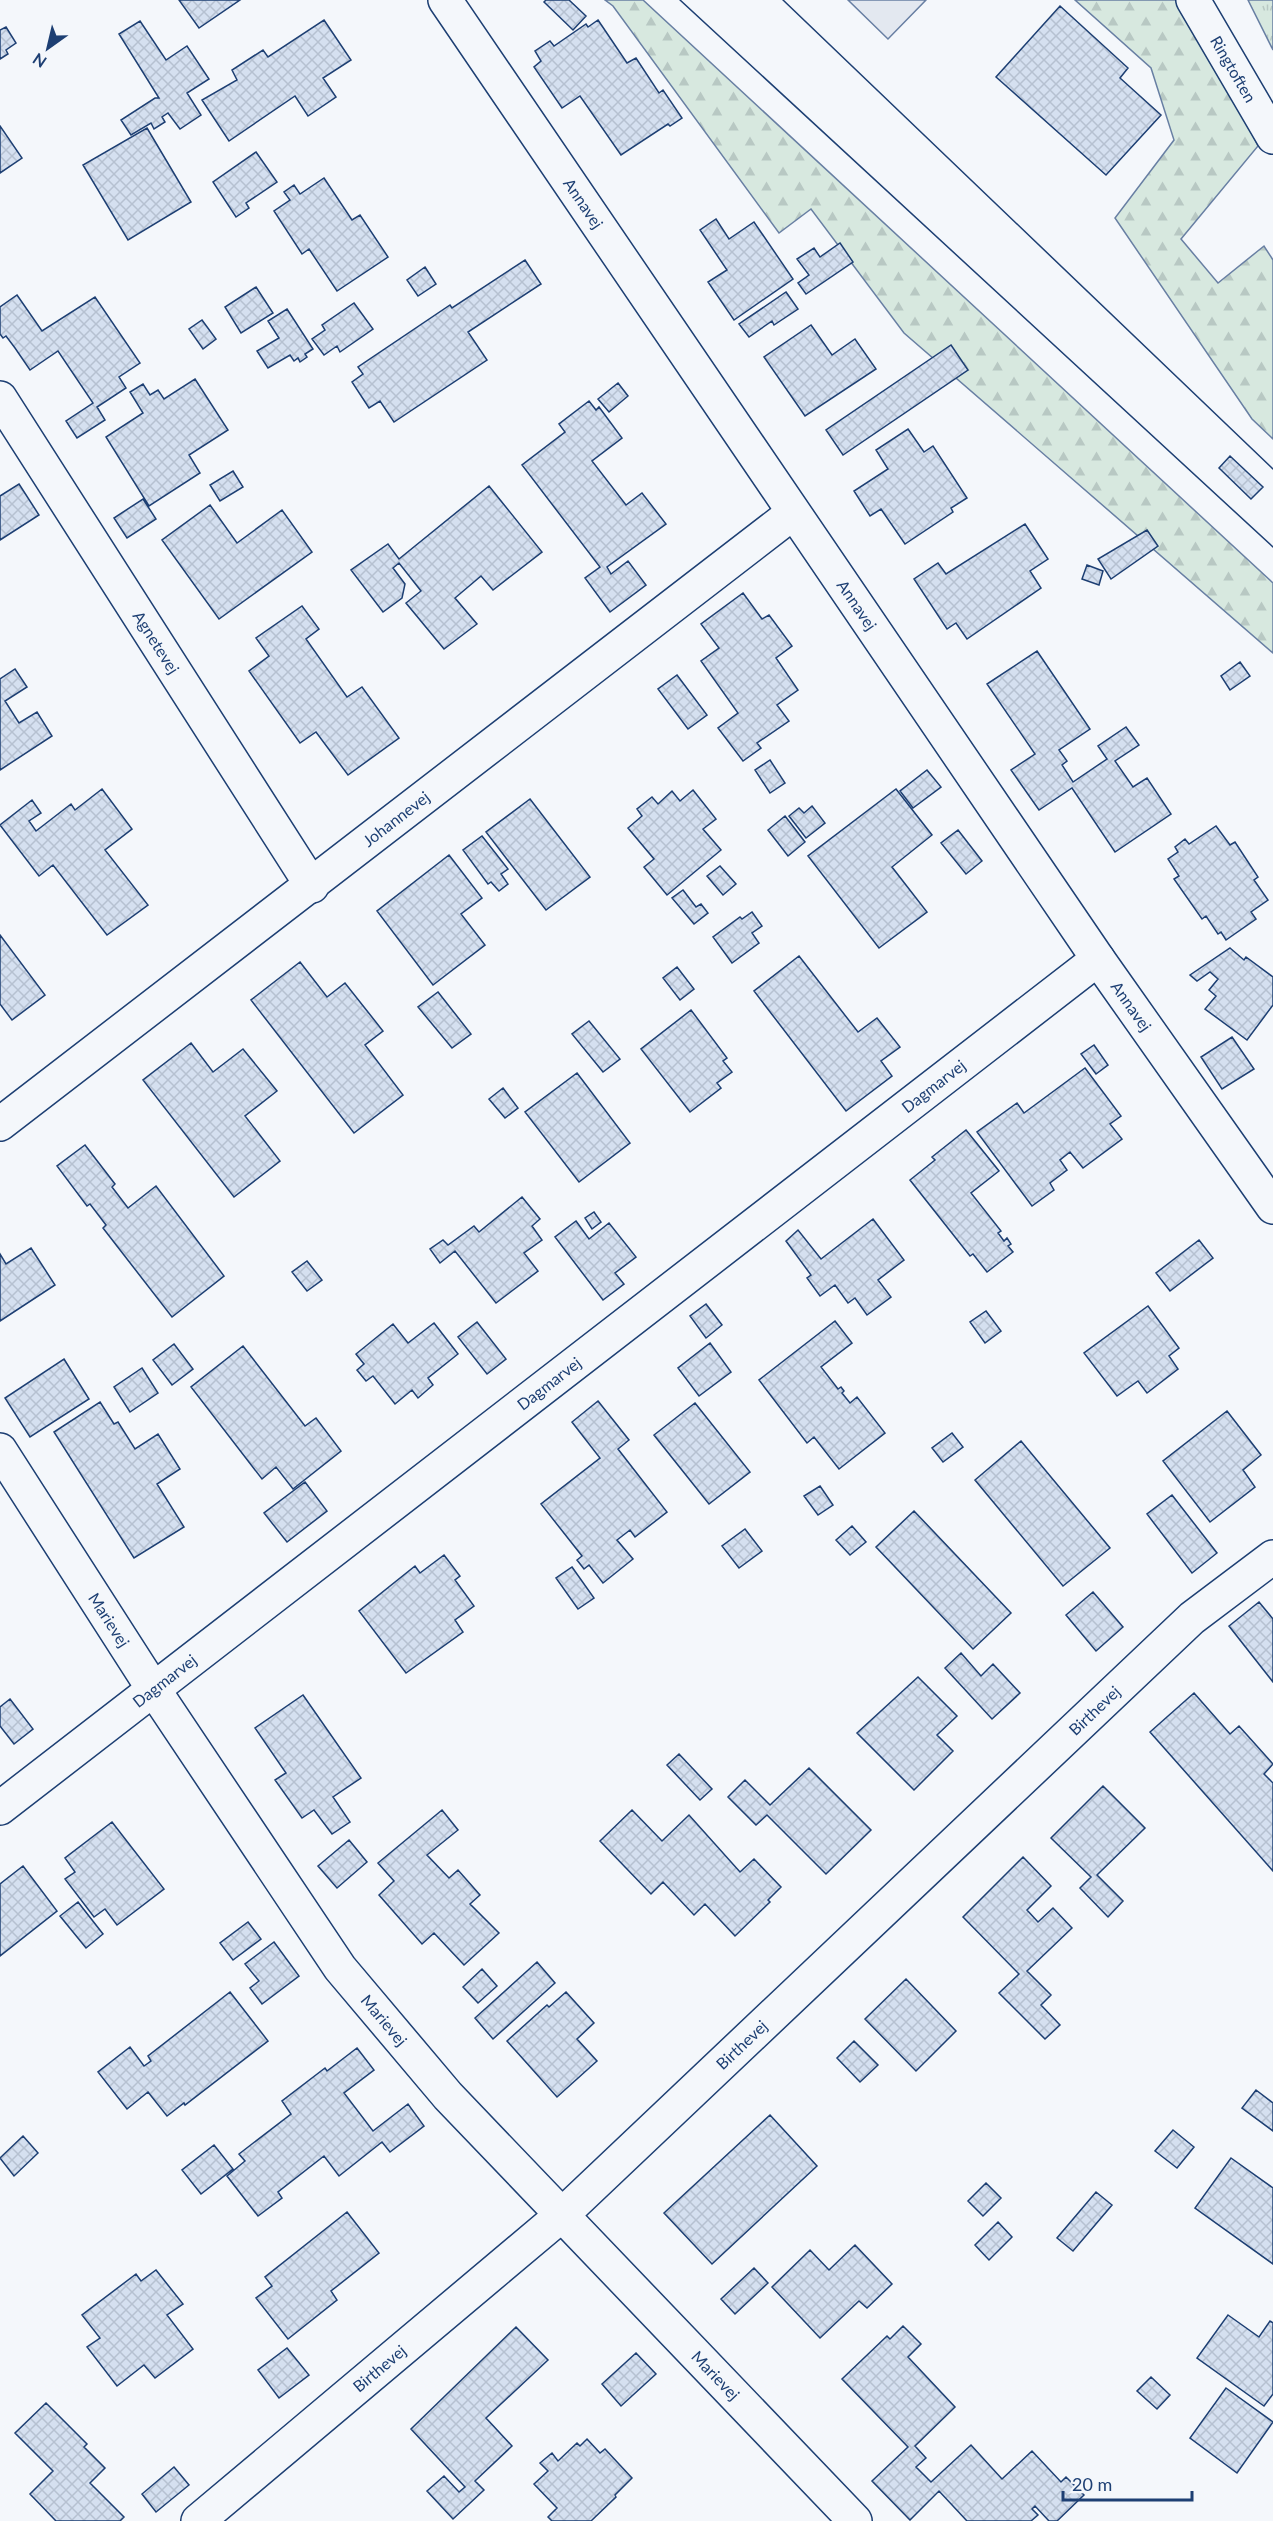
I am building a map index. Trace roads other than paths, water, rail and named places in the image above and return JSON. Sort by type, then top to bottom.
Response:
[{"type":"street","name":"Annavej","points":[[445,0],[1098,959],[1273,1207]]},
{"type":"street","name":"Ringtoften","points":[[1193,0],[1273,137]]},
{"type":"street","name":"Agnetevej","points":[[0,398],[312,886]]},
{"type":"street","name":"Johannevej","points":[[0,1125],[793,513]]},
{"type":"street","name":"Dagmarvej","points":[[0,1808],[1098,959]]},
{"type":"street","name":"Marievej","points":[[0,1450],[154,1690],[340,1968],[448,2096],[855,2521]]},
{"type":"street","name":"Birthevej","points":[[198,2521],[563,2214],[1192,1618],[1273,1557]]},
{"type":"tram line","points":[[680,0],[1273,547]]},
{"type":"tram line","points":[[783,0],[1273,469]]}]
